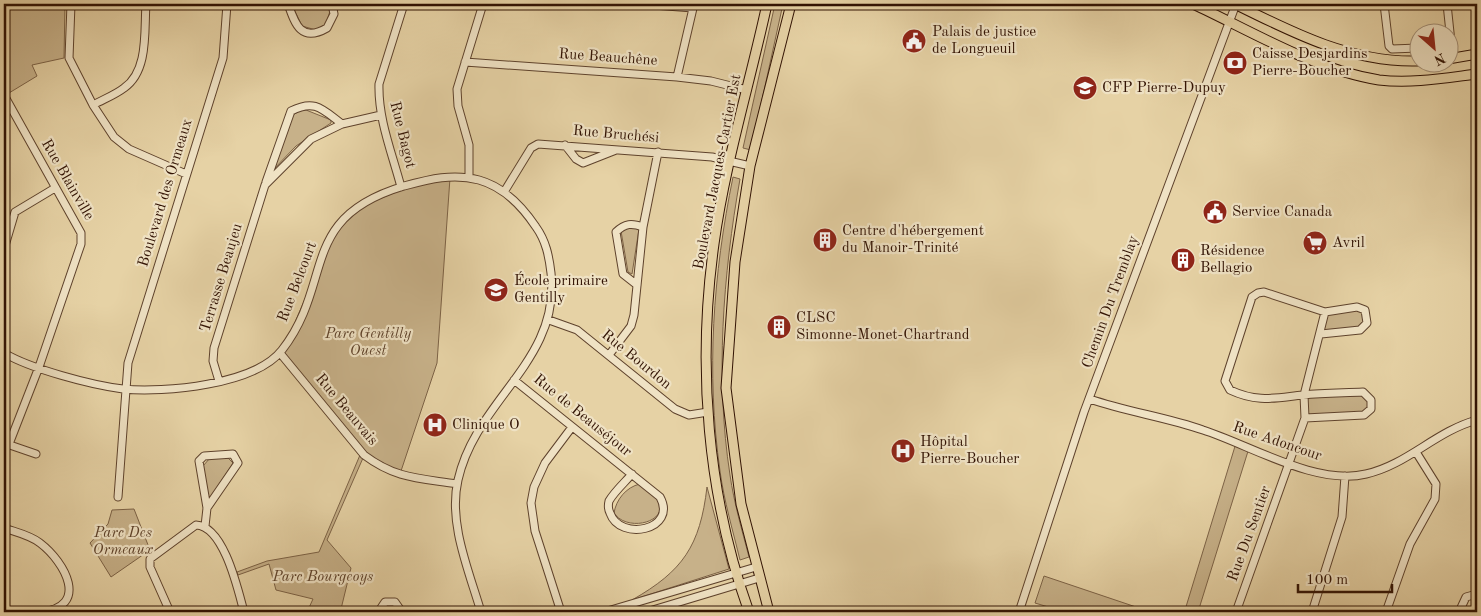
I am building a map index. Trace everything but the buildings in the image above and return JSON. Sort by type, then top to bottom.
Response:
[{"type":"main road","name":"Boulevard Jacques-Cartier Est","points":[[749,612],[736,573],[714,473],[708,412],[706,350],[708,296],[714,242],[767,4]]},
{"type":"main road","name":"Boulevard Jacques-Cartier Est","points":[[769,612],[741,504],[726,388],[735,262],[750,166],[791,4]]},
{"type":"main road","points":[[1193,4],[1324,65],[1380,80],[1408,81],[1477,74]]},
{"type":"main road","points":[[1235,4],[1327,47],[1354,55],[1383,60],[1408,61]]},
{"type":"main road","points":[[1458,57],[1477,54]]},
{"type":"street","points":[[71,4],[69,58],[94,105],[114,137],[129,149],[186,174]]},
{"type":"street","points":[[94,105],[126,87],[138,72],[143,51],[146,4]]},
{"type":"street","name":"Boulevard des Ormeaux","points":[[118,497],[124,389],[128,363],[223,58],[227,4]]},
{"type":"street","points":[[288,4],[295,25],[299,30],[312,33],[327,28],[334,14],[332,4]]},
{"type":"street","name":"Rue Bagot","points":[[401,187],[381,114],[379,84],[404,4]]},
{"type":"street","points":[[470,178],[469,145],[456,96],[483,4]]},
{"type":"street","points":[[640,4],[694,6],[677,77]]},
{"type":"street","name":"Chemin Du Tremblay","points":[[1019,612],[1090,399],[1235,4]]},
{"type":"street","points":[[1384,4],[1389,46],[1392,49],[1408,48]]},
{"type":"street","points":[[1447,4],[1448,22]]},
{"type":"street","name":"Rue Beauchêne","points":[[465,62],[677,77],[711,81],[747,90]]},
{"type":"street","name":"Rue Blainville","points":[[4,95],[81,233],[81,244],[39,367],[6,444]]},
{"type":"street","name":"Terrasse Beaujeu","points":[[219,381],[214,361],[214,348],[265,185],[291,111],[303,105],[315,105],[342,124]]},
{"type":"street","name":"Terrasse Beaujeu","points":[[265,185],[311,139],[342,124],[381,114]]},
{"type":"street","name":"Rue Bruchési","points":[[504,192],[531,148],[538,144],[658,152],[712,158],[750,166]]},
{"type":"street","points":[[565,145],[576,159],[583,164],[619,149]]},
{"type":"street","points":[[609,355],[631,326],[634,315],[643,227],[658,152]]},
{"type":"street","name":"Rue Belcourt","points":[[4,353],[88,383],[124,389],[173,388],[219,381],[252,372],[280,353],[299,323],[332,232],[346,215],[363,202],[401,187],[440,177],[470,178],[489,183],[504,192],[530,218],[540,233],[548,254],[552,280],[549,320]]},
{"type":"street","points":[[4,249],[15,212],[55,188]]},
{"type":"street","points":[[637,285],[623,274],[616,232],[622,226],[633,224],[643,227]]},
{"type":"street","points":[[1321,334],[1360,330],[1366,323],[1364,310],[1357,307],[1325,312],[1264,292],[1258,292],[1252,297],[1225,380],[1230,390],[1257,399],[1269,400],[1304,395],[1362,392],[1371,400],[1371,408],[1364,415],[1305,418],[1304,395],[1321,334],[1325,312]]},
{"type":"street","points":[[481,612],[461,544],[456,514],[457,484],[471,440],[534,352],[549,320]]},
{"type":"street","name":"Rue Bourdon","points":[[549,320],[577,330],[675,409],[689,415],[708,412]]},
{"type":"street","name":"Rue Beauvais","points":[[280,353],[364,454],[376,463],[402,476],[457,484]]},
{"type":"street","name":"Rue de Beauséjour","points":[[514,380],[632,474],[660,497],[664,509],[659,522],[645,530],[620,527],[614,523],[608,509],[609,502],[632,474]]},
{"type":"street","name":"Rue Adoncour","points":[[1090,399],[1203,430],[1290,465],[1345,476],[1378,471],[1416,452],[1435,438],[1463,424],[1477,420]]},
{"type":"street","name":"Rue Du Sentier","points":[[1236,612],[1272,508],[1290,465],[1305,418]]},
{"type":"street","points":[[561,612],[536,531],[531,502],[534,487],[545,463],[572,427]]},
{"type":"street","points":[[6,444],[36,454]]},
{"type":"street","points":[[1386,612],[1410,544],[1435,500],[1436,484],[1427,466],[1416,452]]},
{"type":"street","points":[[207,508],[238,463],[232,454],[204,456],[199,461],[207,508],[205,526],[225,554],[234,576],[244,612]]},
{"type":"street","points":[[1312,612],[1342,516],[1345,476]]},
{"type":"street","points":[[170,612],[166,598],[150,567],[150,559],[196,526],[205,526]]},
{"type":"street","points":[[4,528],[40,542],[65,573],[70,590],[68,597],[57,609],[41,612]]},
{"type":"street","points":[[604,612],[756,567]]},
{"type":"street","points":[[646,612],[759,578]]},
{"type":"street","points":[[1460,612],[1466,597],[1477,594]]},
{"type":"street","points":[[383,612],[382,604],[390,602],[399,605],[402,612]]},
{"type":"green space","points":[[4,4],[65,4],[64,58],[32,65],[37,76],[9,93],[4,83]]},
{"type":"green space","points":[[296,4],[327,4],[330,11],[326,24],[316,30],[302,26],[294,9]]},
{"type":"green space","points":[[775,4],[783,4],[751,150],[743,148]]},
{"type":"green space","points":[[306,110],[331,120],[331,123],[296,146],[271,172],[292,116],[299,111]]},
{"type":"green space","points":[[733,177],[740,179],[725,289],[722,364],[725,438],[730,475],[749,557],[740,560],[722,482],[713,397],[716,287]]},
{"type":"green space","name":"Parc Gentilly Ouest","points":[[450,178],[437,363],[400,474],[366,454],[282,353],[333,233],[362,206],[411,186]]},
{"type":"green space","points":[[630,226],[639,229],[632,274],[628,272],[621,231]]},
{"type":"green space","points":[[1356,309],[1363,312],[1365,322],[1359,328],[1323,332],[1327,314]]},
{"type":"green space","points":[[1362,394],[1369,401],[1369,408],[1363,413],[1307,416],[1306,397]]},
{"type":"green space","points":[[1236,443],[1249,448],[1198,612],[1065,612],[1035,603],[1044,576],[1139,608],[1185,610]]},
{"type":"green space","name":"Parc Bourgeoys","points":[[360,455],[363,458],[327,540],[351,568],[341,609],[331,612],[307,612],[313,599],[276,590],[269,564],[238,575],[237,572],[267,561],[319,552]]},
{"type":"green space","points":[[210,458],[228,458],[233,463],[210,498],[208,496],[203,466]]},
{"type":"green space","points":[[640,484],[657,497],[660,507],[658,514],[646,522],[628,522],[620,519],[614,513],[619,499],[630,488]]},
{"type":"green space","points":[[707,487],[729,569],[632,600],[664,578],[686,555],[700,525]]},
{"type":"green space","name":"Parc Des Ormeaux","points":[[134,509],[150,550],[111,577],[90,543],[108,524],[112,510]]},
{"type":"place","name":"Palais de justice de Longueuil","points":[[914,41]]},
{"type":"place","name":"Caisse Desjardins Pierre-Boucher","points":[[1235,63]]},
{"type":"place","name":"CFP Pierre-Dupuy","points":[[1085,88]]},
{"type":"place","name":"Service Canada","points":[[1215,212]]},
{"type":"place","name":"Centre d'hébergement du Manoir-Trinité","points":[[825,240]]},
{"type":"place","name":"Avril","points":[[1315,243]]},
{"type":"place","name":"Résidence Bellagio","points":[[1183,260]]},
{"type":"place","name":"École primaire Gentilly","points":[[496,290]]},
{"type":"place","name":"CLSC Simonne-Monet-Chartrand","points":[[779,327]]},
{"type":"place","name":"Clinique O","points":[[435,425]]},
{"type":"place","name":"Hôpital Pierre-Boucher","points":[[903,451]]}]
